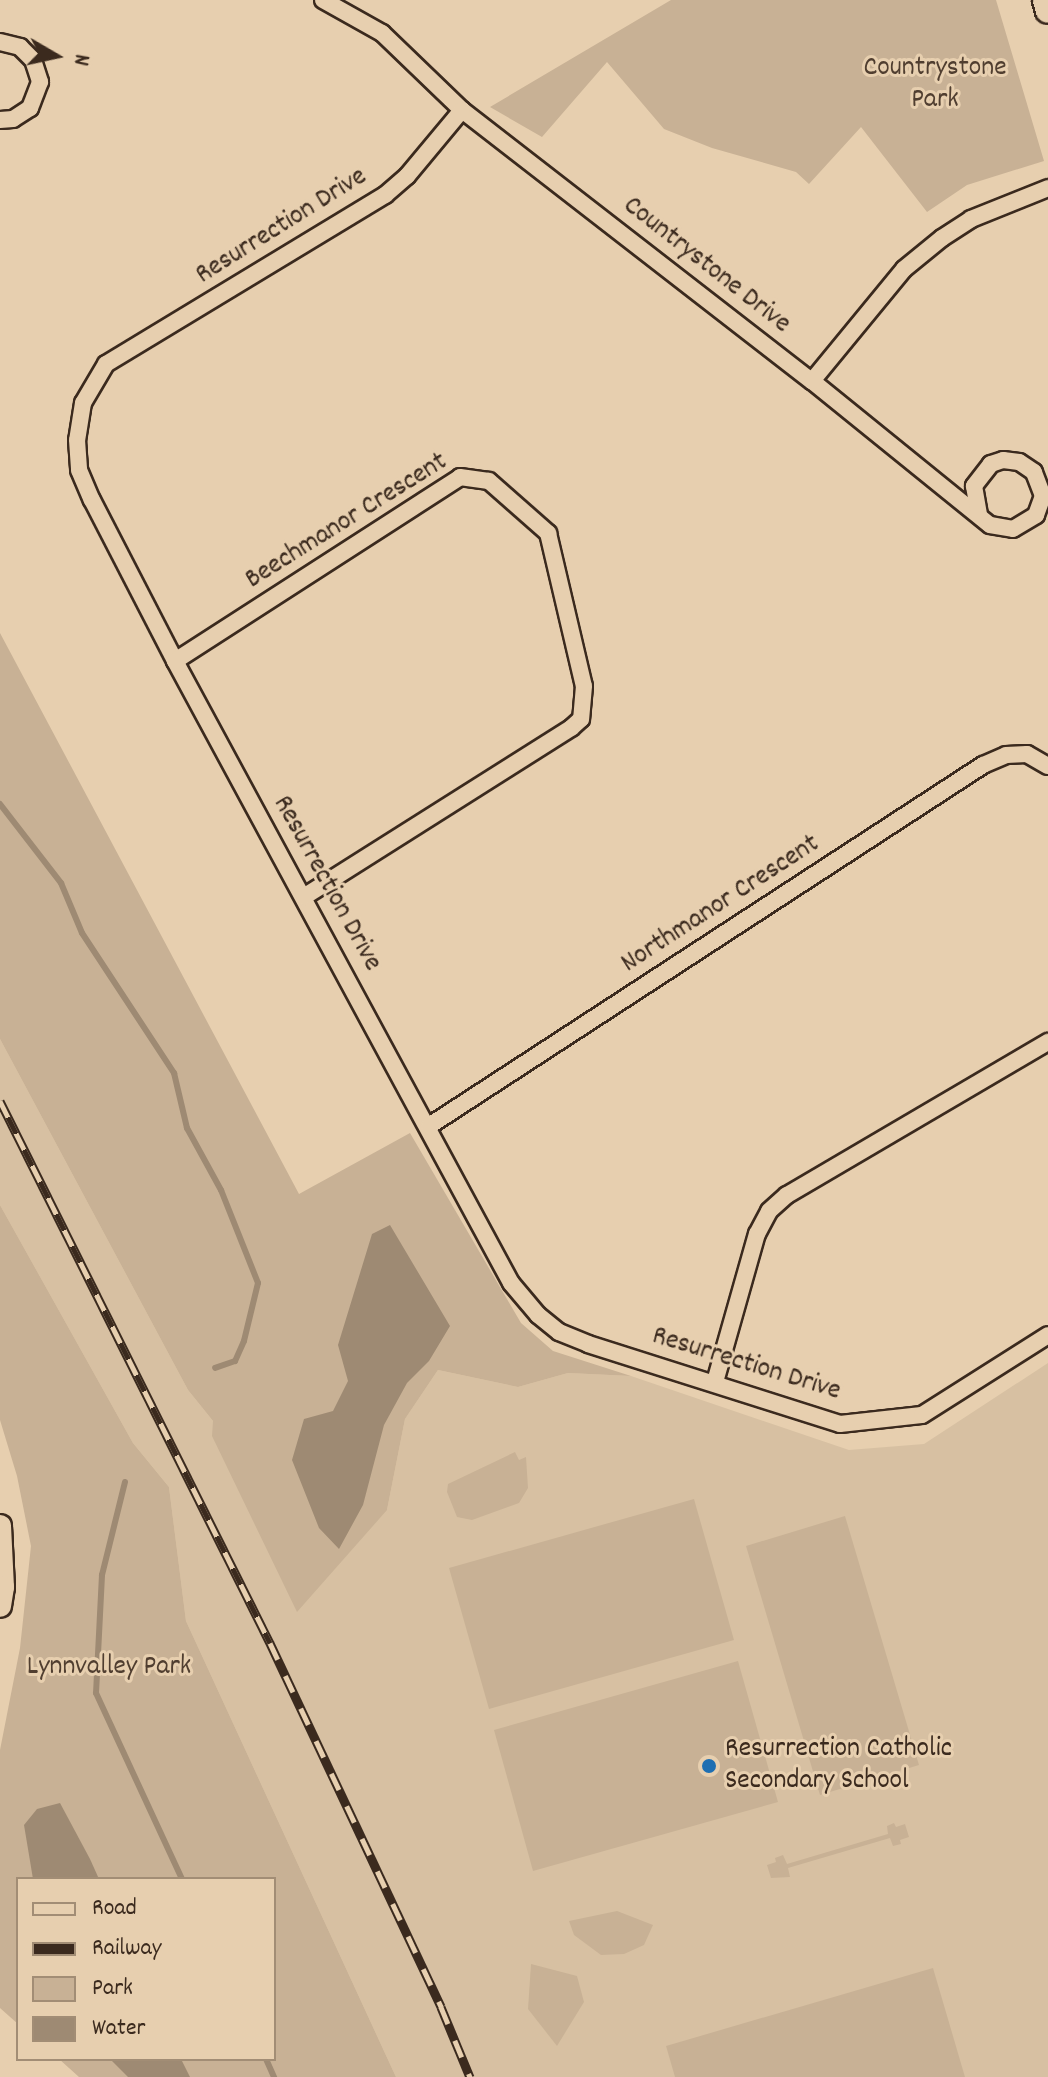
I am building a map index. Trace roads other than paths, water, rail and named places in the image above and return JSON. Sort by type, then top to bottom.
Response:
[{"type":"main road","points":[[1045,0],[1048,11]]},
{"type":"street","name":"Countrystone Drive","points":[[323,0],[382,33],[462,110],[979,514]]},
{"type":"street","points":[[0,42],[20,47],[33,60],[40,82],[30,108],[13,119],[0,120]]},
{"type":"street","name":"Resurrection Drive","points":[[462,110],[407,176],[385,195],[106,364],[83,403],[77,440],[79,470],[175,661],[429,1126],[511,1283],[538,1315],[559,1332],[588,1344],[840,1424],[899,1420],[922,1415],[1048,1335]]},
{"type":"street","points":[[812,381],[904,269],[932,245],[971,219],[1048,188]]},
{"type":"street","points":[[1003,460],[1019,462],[1034,472],[1043,496],[1036,515],[1025,525],[1001,529],[979,514],[974,503],[974,486],[991,464],[1003,460]]},
{"type":"street","name":"Beechmanor Crescent","points":[[175,661],[460,477],[489,481],[548,533],[584,686],[581,719],[304,897]]},
{"type":"street","name":"Northmanor Crescent","points":[[429,1126],[983,765],[1006,755],[1027,754],[1048,766]]},
{"type":"street","points":[[715,1382],[757,1234],[769,1211],[787,1195],[1048,1042]]},
{"type":"street","points":[[0,1526],[3,1587],[0,1606]]},
{"type":"water","points":[[390,1225],[450,1326],[429,1361],[407,1383],[384,1425],[363,1505],[339,1549],[319,1528],[292,1460],[304,1419],[333,1411],[348,1381],[338,1345],[372,1234]]},
{"type":"water","points":[[60,1803],[98,1877],[33,1877],[24,1825],[37,1809]]},
{"type":"water","points":[[112,2061],[182,2061],[190,2077],[128,2077]]},
{"type":"waterway","points":[[0,804],[61,883],[82,933],[174,1073],[187,1128],[221,1190],[258,1283],[244,1341],[235,1361],[215,1368]]},
{"type":"waterway","points":[[125,1482],[102,1575],[96,1693],[181,1877]]},
{"type":"waterway","points":[[267,2061],[274,2077]]},
{"type":"railway","points":[[0,1101],[270,1643],[441,2007],[470,2077]]},
{"type":"place","name":"Resurrection Catholic Secondary School","points":[[709,1766]]},
{"type":"park label","name":"Countrystone Park","points":[[935,85]]},
{"type":"park label","name":"Lynnvalley Park","points":[[109,1668]]}]
